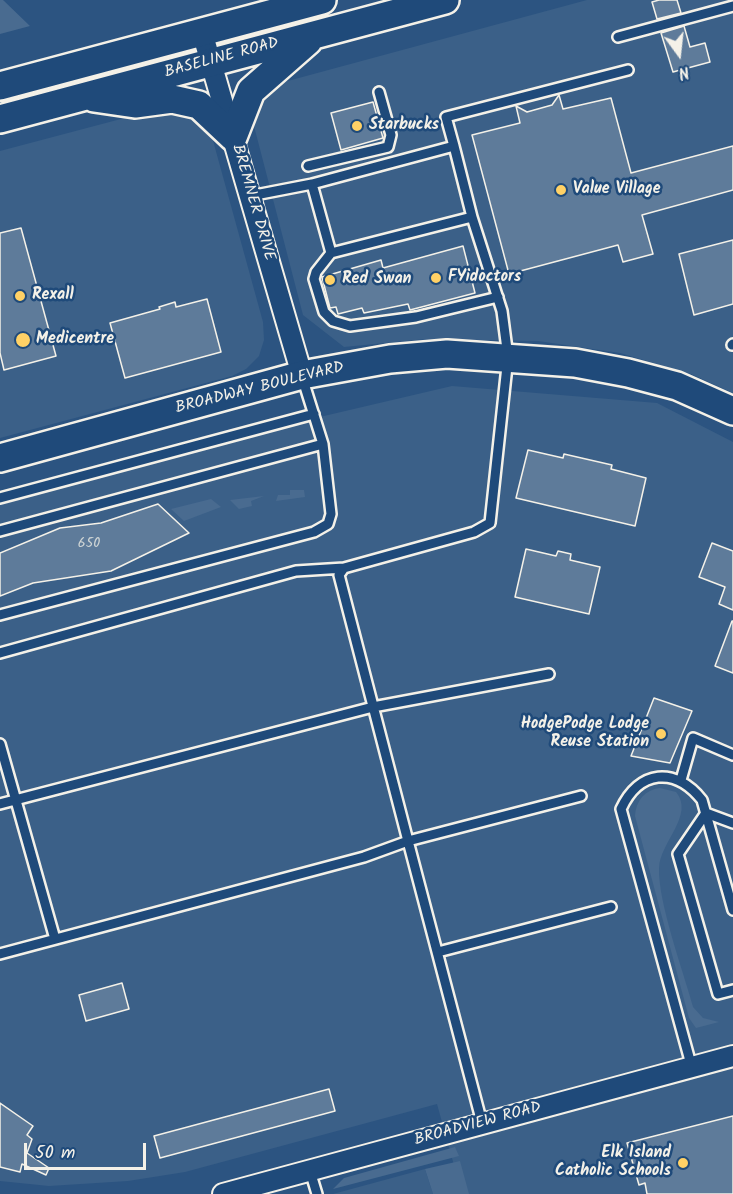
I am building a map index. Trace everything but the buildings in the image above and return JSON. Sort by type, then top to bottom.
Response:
[{"type":"main road","name":"BASELINE ROAD","points":[[0,86],[322,0]]},
{"type":"main road","name":"BASELINE ROAD","points":[[0,119],[445,0]]},
{"type":"main road","points":[[84,97],[135,104],[172,99],[199,105],[233,137],[251,91],[314,35]]},
{"type":"main road","name":"BROADWAY BOULEVARD","points":[[0,458],[302,375],[401,358],[447,354],[574,363],[628,373],[677,386],[733,411]]},
{"type":"street","name":"BREMNER DRIVE","points":[[202,32],[302,375]]},
{"type":"street","name":"BROADVIEW ROAD","points":[[223,1194],[733,1056]]},
{"type":"lane","points":[[618,37],[733,6]]},
{"type":"lane","points":[[0,653],[296,571],[344,568],[474,532],[490,523],[508,357],[502,311],[472,217],[446,117],[628,70]]},
{"type":"lane","points":[[308,166],[388,147],[391,135],[379,92]]},
{"type":"lane","points":[[250,196],[312,184],[454,146]]},
{"type":"lane","points":[[312,184],[331,253]]},
{"type":"lane","points":[[472,217],[331,253],[314,279],[324,312],[340,325],[350,326],[416,317],[498,297]]},
{"type":"lane","points":[[0,615],[314,532],[328,524],[331,514],[323,444],[302,375]]},
{"type":"lane","points":[[0,498],[314,414]]},
{"type":"lane","points":[[0,531],[323,444]]},
{"type":"lane","points":[[344,568],[339,575],[482,1123]]},
{"type":"lane","points":[[0,804],[373,707],[549,674]]},
{"type":"lane","points":[[681,780],[693,738],[733,755]]},
{"type":"lane","points":[[0,744],[55,939]]},
{"type":"lane","points":[[692,1068],[621,809],[627,795],[644,781],[666,776],[681,780],[693,788],[702,800],[733,910]]},
{"type":"lane","points":[[0,954],[364,857],[408,841],[581,796]]},
{"type":"lane","points":[[706,813],[733,823]]},
{"type":"lane","points":[[706,813],[678,854],[718,994],[733,990]]},
{"type":"lane","points":[[438,952],[611,907]]},
{"type":"lane","points":[[310,1171],[317,1194]]},
{"type":"shaded area","points":[[0,0],[3,0],[30,26],[0,34]]},
{"type":"shaded area","points":[[587,0],[733,0],[733,393],[691,374],[620,353],[538,341],[426,339],[344,347],[303,315],[254,126],[265,96],[284,82]]},
{"type":"shaded area","points":[[170,106],[185,107],[209,126],[263,322],[264,340],[259,356],[246,369],[232,376],[0,438],[0,151]]},
{"type":"shaded area","points":[[452,386],[657,403],[733,442],[733,1194],[462,1194],[437,1104],[185,1172],[128,1181],[49,1186],[0,1181],[0,505],[277,427]]},
{"type":"shaded area","points":[[290,490],[304,490],[305,497],[276,501],[278,495],[290,495]]},
{"type":"shaded area","points":[[264,496],[251,501],[252,506],[239,509],[230,500]]},
{"type":"shaded area","points":[[211,499],[221,507],[184,521],[171,509]]},
{"type":"shaded area","points":[[660,788],[676,792],[681,801],[682,810],[661,858],[659,868],[662,899],[693,1007],[703,1018],[719,1022],[696,1028],[689,1018],[635,816],[637,805],[642,797]]},
{"type":"shaded area","points":[[455,1147],[459,1156],[333,1189],[344,1178]]},
{"type":"shaded area","points":[[460,1161],[469,1194],[433,1194],[425,1169]]},
{"type":"shaded area","points":[[425,1169],[433,1194],[333,1194]]},
{"type":"place","name":"Starbucks","points":[[357,126]]},
{"type":"place","name":"Value Village","points":[[561,190]]},
{"type":"place","name":"FYidoctors","points":[[436,278]]},
{"type":"place","name":"Red Swan","points":[[330,280]]},
{"type":"place","name":"Rexall","points":[[20,296]]},
{"type":"place","name":"Medicentre","points":[[23,340]]},
{"type":"place","name":"HodgePodge Lodge Reuse Station","points":[[661,734]]},
{"type":"place","name":"Elk Island Catholic Schools","points":[[683,1163]]}]
